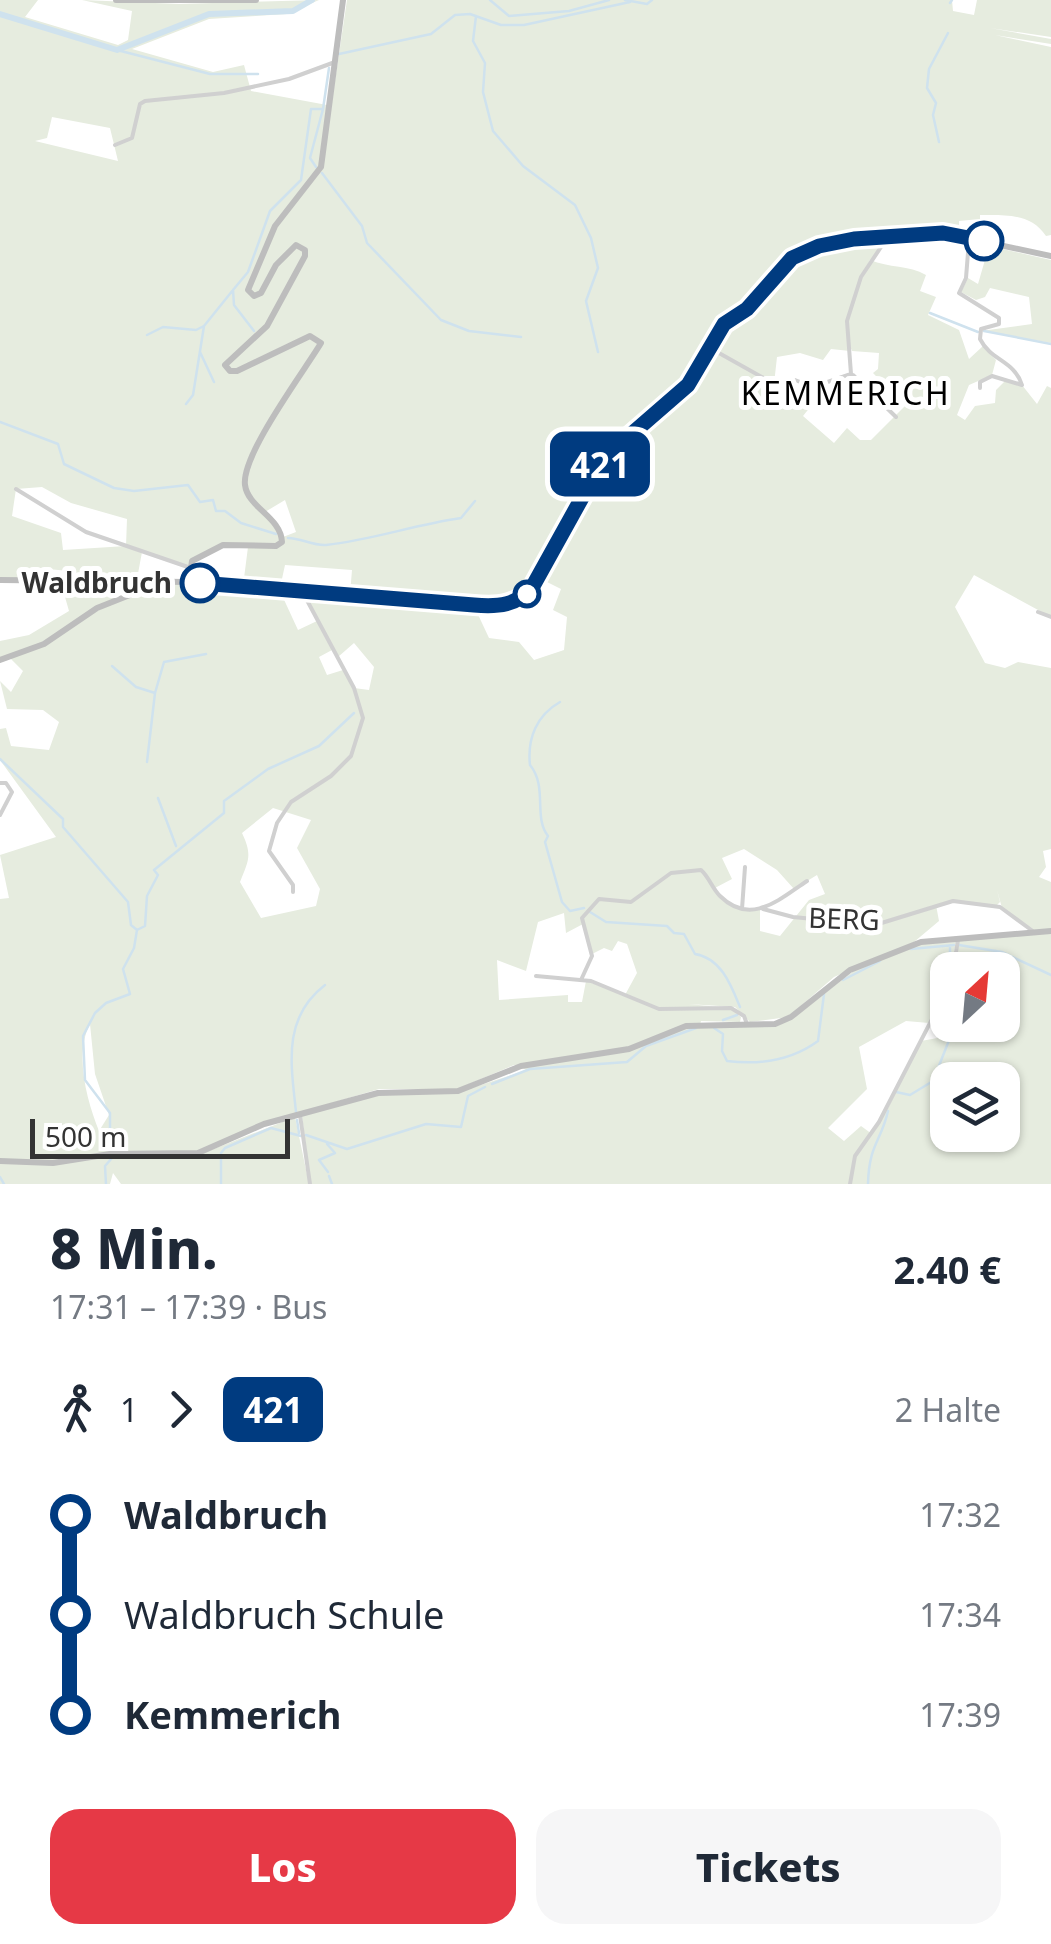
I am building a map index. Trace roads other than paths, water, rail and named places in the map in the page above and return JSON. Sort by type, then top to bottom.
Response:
[{"type":"street","points":[[116,0],[256,0]]},
{"type":"street","points":[[188,567],[223,544],[276,546],[282,542],[280,529],[244,483],[247,469],[303,364],[321,343],[310,336],[238,371],[230,371],[225,365],[259,338],[305,256],[305,250],[296,245],[276,266],[261,293],[250,294],[249,284],[275,226],[318,174],[343,0]]},
{"type":"street","points":[[115,145],[132,138],[140,104],[145,101],[199,97],[289,79],[335,62]]},
{"type":"street","points":[[0,580],[189,582],[502,606],[533,586],[604,458],[688,385],[724,324],[747,309],[792,258],[836,242],[943,233],[1051,256]]},
{"type":"street","points":[[970,238],[966,278],[959,293],[999,318],[999,324],[982,329],[980,339],[989,354],[1009,362],[1022,384],[992,376],[980,382],[980,388]]},
{"type":"street","points":[[885,240],[861,277],[848,321],[851,374],[877,405],[896,417]]},
{"type":"street","points":[[710,348],[820,406]]},
{"type":"street","points":[[817,386],[824,380],[851,374]]},
{"type":"street","points":[[776,385],[795,380],[817,386],[842,407]]},
{"type":"street","points":[[16,489],[86,532],[188,567]]},
{"type":"street","points":[[188,567],[189,582]]},
{"type":"street","points":[[0,660],[44,644],[96,608],[163,582]]},
{"type":"street","points":[[292,892],[293,885],[269,851],[277,823],[291,802],[342,767],[351,756],[363,718],[354,688],[302,591]]},
{"type":"street","points":[[1038,612],[1051,617]]},
{"type":"street","points":[[0,783],[6,783],[12,792],[0,815]]},
{"type":"street","points":[[581,980],[592,956],[582,925],[586,908],[599,899],[635,900],[664,877],[696,870],[704,871],[728,904],[742,910],[745,866]]},
{"type":"street","name":"BERG","points":[[742,910],[763,908],[786,899],[808,880]]},
{"type":"street","name":"BERG","points":[[763,908],[793,917],[875,924],[954,902],[1000,907],[1034,932]]},
{"type":"street","points":[[0,1162],[52,1163],[110,1154],[187,1155],[300,1114],[378,1092],[458,1091],[521,1066],[628,1049],[686,1026],[774,1024],[791,1017],[835,979],[921,942],[1051,931]]},
{"type":"street","points":[[956,952],[958,938]]},
{"type":"street","points":[[536,976],[581,980],[659,1008],[731,1008],[744,1016],[747,1024]]},
{"type":"street","points":[[850,1184],[855,1156],[879,1122],[930,1023]]},
{"type":"street","points":[[300,1114],[310,1184]]},
{"type":"waterway","points":[[0,14],[117,50],[209,14],[293,11],[312,0]]},
{"type":"waterway","points":[[490,0],[509,16],[569,11],[609,0]]},
{"type":"waterway","points":[[625,0],[647,4],[652,0]]},
{"type":"waterway","points":[[339,54],[431,34],[455,15],[470,14],[501,25],[524,25],[630,2]]},
{"type":"waterway","points":[[476,16],[473,41],[485,63],[483,92],[493,131],[523,166],[575,205],[591,238],[598,268],[586,301],[598,352]]},
{"type":"waterway","points":[[939,142],[933,115],[936,103],[927,88],[929,69],[948,33]]},
{"type":"waterway","points":[[117,50],[210,74],[258,74]]},
{"type":"waterway","points":[[254,331],[234,305],[233,290],[248,272],[270,211],[301,180],[311,109],[323,109],[329,68]]},
{"type":"waterway","points":[[316,167],[310,158],[323,109]]},
{"type":"waterway","points":[[322,173],[362,226],[367,243],[441,320],[469,331],[521,337]]},
{"type":"waterway","points":[[186,404],[193,395],[204,326],[233,290]]},
{"type":"waterway","points":[[930,313],[978,332]]},
{"type":"waterway","points":[[147,335],[163,327],[196,330],[204,326]]},
{"type":"waterway","points":[[984,331],[1051,344]]},
{"type":"waterway","points":[[200,352],[214,382]]},
{"type":"waterway","points":[[0,422],[58,444],[64,464],[114,488],[134,491],[188,485],[200,502],[213,500],[216,511],[225,511],[241,523],[276,534]]},
{"type":"waterway","points":[[288,538],[321,545],[360,540],[461,518],[475,501]]},
{"type":"waterway","points":[[155,693],[164,662],[206,654]]},
{"type":"waterway","points":[[112,666],[136,687],[155,693],[147,762]]},
{"type":"waterway","points":[[560,702],[535,728],[530,765],[538,783],[541,820],[548,836],[545,842],[562,902],[570,911],[584,908]]},
{"type":"waterway","points":[[110,1143],[110,1113],[85,1080],[83,1036],[95,1013],[106,1003],[130,994],[123,969],[134,948],[137,930],[145,926],[147,896],[158,875],[154,870],[224,813],[224,801],[268,769],[319,746],[354,713]]},
{"type":"waterway","points":[[0,759],[63,819],[63,827],[128,902],[131,925],[137,930]]},
{"type":"waterway","points":[[158,798],[176,846]]},
{"type":"waterway","points":[[590,912],[606,922],[667,926],[674,933],[684,934],[695,954],[712,961],[724,974],[740,1007]]},
{"type":"waterway","points":[[911,949],[954,945]]},
{"type":"waterway","points":[[959,945],[1002,952],[1051,975]]},
{"type":"waterway","points":[[950,947],[950,952]]},
{"type":"waterway","points":[[843,980],[880,961]]},
{"type":"waterway","points":[[296,1112],[292,1043],[302,1012],[325,985]]},
{"type":"waterway","points":[[714,1028],[723,1034],[722,1051],[727,1061],[786,1057],[818,1041],[824,994]]},
{"type":"waterway","points":[[723,1020],[737,1015]]},
{"type":"waterway","points":[[492,1084],[530,1069],[627,1062],[646,1046],[696,1028]]},
{"type":"waterway","points":[[896,1092],[910,1095],[933,1081],[948,1042]]},
{"type":"waterway","points":[[306,1135],[347,1149],[426,1124],[461,1127],[468,1096],[485,1087]]},
{"type":"waterway","points":[[868,1184],[873,1151],[888,1111]]},
{"type":"waterway","points":[[297,1120],[299,1133]]},
{"type":"waterway","points":[[221,1184],[221,1153],[225,1148],[271,1128],[301,1136]]},
{"type":"waterway","points":[[327,1144],[335,1153],[319,1160],[328,1172]]},
{"type":"waterway","points":[[106,1184],[105,1166],[112,1158]]},
{"type":"waterway","points":[[329,1176],[332,1184]]},
{"type":"waterway","points":[[0,1177],[4,1184]]},
{"type":"place","name":"Waldbruch","points":[[200,583]]},
{"type":"district","name":"KEMMERICH","points":[[846,394]]}]
